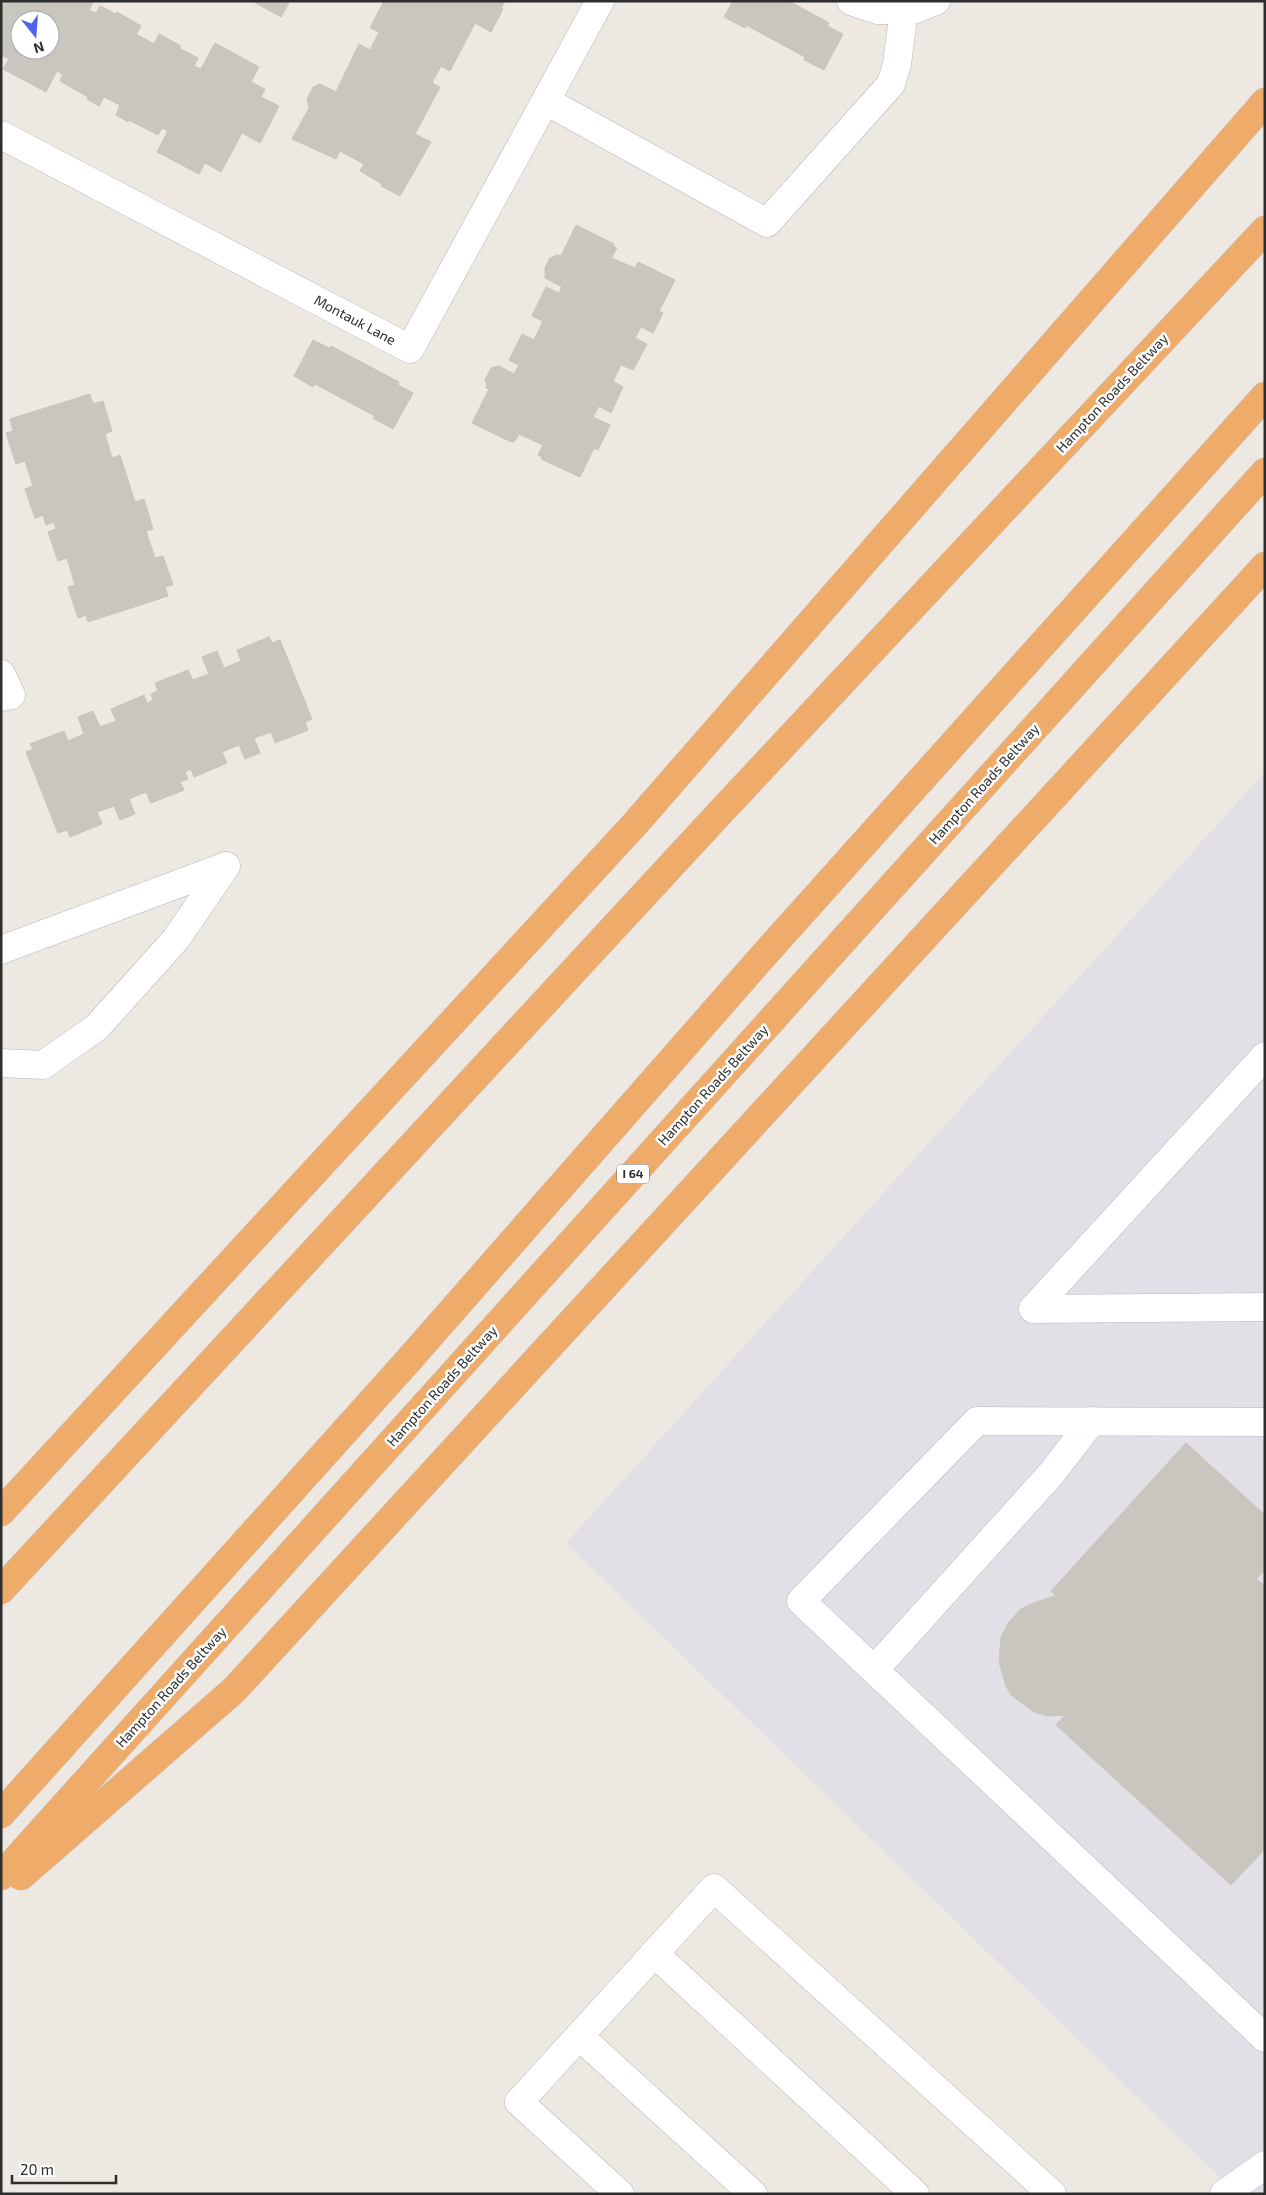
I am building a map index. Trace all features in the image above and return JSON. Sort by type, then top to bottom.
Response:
[{"type":"highway","points":[[1,1512],[634,825],[1265,102]]},
{"type":"highway","name":"Hampton Roads Beltway","points":[[1,1590],[710,824],[1263,231]]},
{"type":"highway","points":[[1,1814],[407,1362],[770,948],[1265,396]]},
{"type":"highway","name":"Hampton Roads Beltway","points":[[1,1876],[1265,472]]},
{"type":"highway","points":[[1,1893],[234,1690],[1265,566]]},
{"type":"street","name":"Montauk Lane","points":[[1,135],[410,349],[600,1]]},
{"type":"street","points":[[851,1],[876,10],[913,10],[936,1]]},
{"type":"street","points":[[546,101],[767,224],[891,84],[897,64],[904,10]]},
{"type":"street","points":[[1,674],[10,695],[1,697]]},
{"type":"street","points":[[1,950],[226,866],[176,939],[97,1027],[43,1065],[1,1063]]},
{"type":"street","points":[[1265,1056],[1033,1308],[1265,1307]]},
{"type":"street","points":[[1265,1422],[977,1421],[801,1602],[1265,2038]]},
{"type":"street","points":[[874,1670],[1051,1474],[1092,1421]]},
{"type":"street","points":[[620,2194],[519,2102],[714,1888],[1052,2194]]},
{"type":"street","points":[[654,1953],[915,2194]]},
{"type":"street","points":[[579,2036],[753,2194]]},
{"type":"street","points":[[1224,2194],[1265,2165]]},
{"type":"shaded area","points":[[1265,772],[1265,2194],[1237,2194],[566,1543]]},
{"type":"building","points":[[1,1],[94,1],[89,10],[96,13],[100,6],[116,14],[117,12],[141,26],[136,34],[154,44],[159,34],[198,58],[194,66],[201,69],[215,43],[259,67],[251,82],[265,89],[261,97],[279,106],[260,143],[242,133],[221,172],[205,163],[199,174],[157,152],[168,131],[162,128],[158,135],[129,120],[128,122],[116,115],[120,105],[104,97],[99,106],[87,99],[88,97],[60,81],[63,75],[57,71],[46,92],[3,69],[9,59],[1,55]]},
{"type":"building","points":[[252,1],[290,1],[281,17]]},
{"type":"building","points":[[384,1],[505,1],[491,32],[475,23],[450,71],[441,66],[432,83],[440,87],[415,134],[431,142],[400,196],[381,186],[382,184],[360,171],[364,164],[340,151],[336,159],[292,139],[309,108],[307,99],[313,87],[320,84],[336,92],[359,44],[370,50],[379,32],[370,28]]},
{"type":"building","points":[[733,1],[789,1],[829,23],[827,26],[843,34],[824,70],[804,60],[805,57],[746,25],[745,28],[724,17]]},
{"type":"building","points":[[576,225],[614,244],[613,246],[617,248],[611,258],[635,268],[638,262],[675,280],[659,311],[663,313],[653,333],[641,327],[635,338],[647,344],[633,370],[621,365],[613,381],[623,387],[611,413],[599,406],[593,417],[610,425],[598,450],[594,448],[580,477],[541,459],[542,457],[538,455],[543,445],[519,434],[514,442],[509,441],[472,423],[489,389],[486,388],[485,380],[491,368],[499,366],[514,374],[519,365],[509,360],[522,334],[534,340],[543,321],[532,316],[546,287],[559,293],[562,287],[545,278],[545,268],[550,258],[557,255],[561,256]]},
{"type":"building","points":[[313,340],[329,348],[331,346],[399,382],[398,385],[413,393],[393,429],[373,418],[375,416],[315,384],[313,387],[294,376]]},
{"type":"building","points":[[90,394],[93,404],[103,401],[112,431],[105,434],[112,458],[120,455],[135,502],[144,499],[153,529],[146,531],[155,558],[163,556],[173,585],[165,587],[168,596],[88,622],[86,615],[78,618],[68,587],[75,585],[67,558],[58,561],[48,532],[56,529],[54,522],[46,525],[43,515],[35,518],[25,489],[33,486],[25,461],[16,464],[6,433],[13,431],[10,419]]},
{"type":"building","points":[[269,637],[272,643],[280,640],[312,719],[305,722],[308,730],[275,743],[271,732],[254,738],[260,753],[245,759],[239,745],[222,752],[227,763],[194,777],[191,769],[185,772],[188,779],[180,782],[184,790],[151,803],[146,792],[129,799],[135,814],[120,820],[114,806],[97,812],[102,824],[70,837],[67,830],[58,833],[26,752],[33,749],[30,744],[64,731],[68,741],[84,734],[78,717],[93,711],[100,727],[116,721],[111,709],[144,695],[147,703],[153,700],[151,694],[158,691],[155,683],[188,670],[193,680],[209,674],[202,657],[217,651],[224,668],[241,661],[237,650]]},
{"type":"building","points":[[1186,1443],[1265,1515],[1265,1570],[1256,1579],[1265,1586],[1265,1641],[1262,1644],[1265,1646],[1265,1849],[1231,1885],[1056,1725],[1065,1715],[1048,1716],[1034,1712],[1011,1695],[1006,1686],[999,1662],[1001,1637],[1009,1622],[1021,1609],[1056,1596],[1051,1591]]}]
